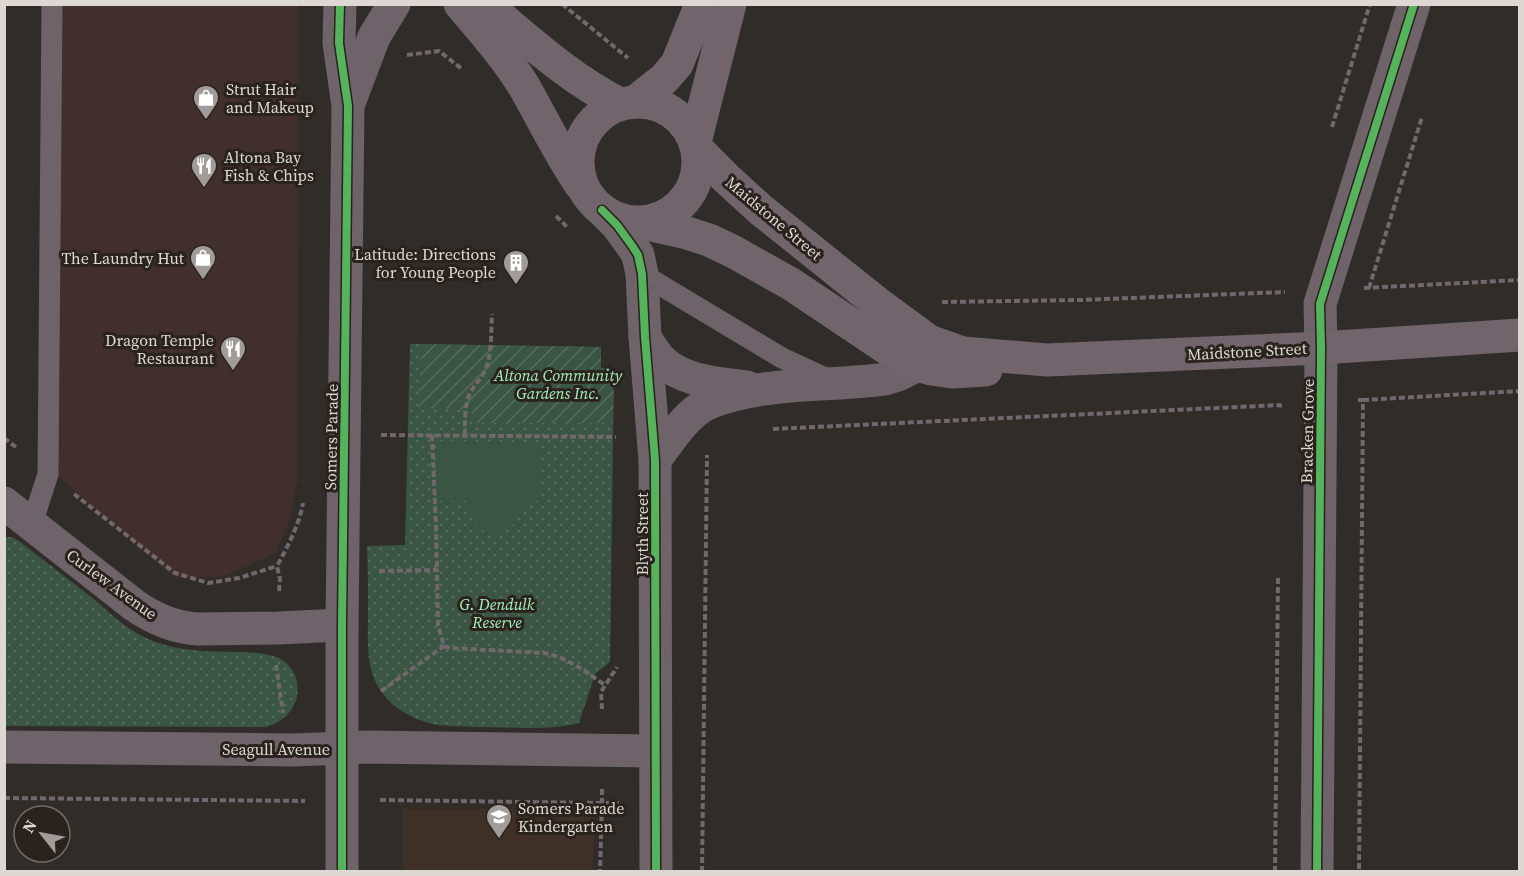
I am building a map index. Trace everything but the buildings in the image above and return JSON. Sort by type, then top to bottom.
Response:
[{"type":"main road","points":[[460,4],[497,48],[524,86],[561,155],[595,203],[614,218],[642,223],[668,214],[683,202],[689,195],[696,177],[699,159],[688,127],[682,120],[668,109],[652,103],[627,103],[596,92],[484,4]]},
{"type":"main road","points":[[595,203],[583,186],[578,167],[580,146],[588,128],[602,114],[627,103],[664,79],[677,64],[701,4]]},
{"type":"main road","points":[[696,146],[730,4]]},
{"type":"main road","name":"Maidstone Street","points":[[696,146],[727,179],[770,218],[876,302],[929,341],[963,353],[1047,360],[1321,348],[1520,335]]},
{"type":"main road","name":"Maidstone Street","points":[[642,223],[687,233],[734,252],[791,284],[888,349],[918,365],[941,371],[965,372],[998,369],[1047,360]]},
{"type":"street","name":"Somers Parade","points":[[340,4],[339,43],[348,106],[342,625],[342,872]]},
{"type":"street","name":"Somers Parade","points":[[348,106],[374,37],[394,4]]},
{"type":"street","name":"Bracken Grove","points":[[1317,872],[1320,304],[1414,4]]},
{"type":"street","name":"Blyth Street","points":[[595,203],[617,225],[641,262],[655,460],[656,872]]},
{"type":"street","points":[[645,337],[662,361],[684,375],[758,389]]},
{"type":"street","points":[[655,460],[689,418],[701,407],[716,400],[758,389],[892,378],[918,365]]},
{"type":"street","name":"Curlew Avenue","points":[[4,503],[134,605],[167,623],[188,628],[342,625]]},
{"type":"street","name":"Seagull Avenue","points":[[4,747],[294,750],[367,747],[655,751]]},
{"type":"lane","points":[[32,524],[48,474],[52,4]]},
{"type":"lane","points":[[642,274],[782,358],[836,383]]},
{"type":"path","points":[[399,56],[439,51],[470,75]]},
{"type":"path","points":[[1370,288],[1425,106]]},
{"type":"path","points":[[552,212],[574,235]]},
{"type":"path","points":[[937,301],[946,303],[1024,301],[1324,291],[1520,280]]},
{"type":"path","points":[[465,435],[469,395],[488,363],[492,314]]},
{"type":"path","points":[[1363,400],[1520,392]]},
{"type":"path","points":[[765,429],[1280,405],[1280,417]]},
{"type":"path","points":[[345,435],[620,437]]},
{"type":"path","points":[[432,435],[438,625],[444,646]]},
{"type":"path","points":[[5,439],[175,573],[208,583],[240,578],[277,566]]},
{"type":"path","points":[[702,872],[707,444]]},
{"type":"path","points":[[303,801],[303,783],[282,710],[275,659],[280,579],[277,566],[290,541],[301,512],[305,493]]},
{"type":"path","points":[[343,571],[437,570]]},
{"type":"path","points":[[1275,872],[1278,572]]},
{"type":"path","points":[[444,646],[545,652],[572,663],[605,685]]},
{"type":"path","points":[[379,692],[444,646]]},
{"type":"path","points":[[602,709],[602,692],[618,665]]},
{"type":"path","points":[[4,798],[310,800]]},
{"type":"path","points":[[376,801],[602,803],[600,872]]},
{"type":"shaded area","points":[[42,5],[299,5],[297,482],[291,518],[276,553],[222,577],[174,578],[40,460]]},
{"type":"shaded area","name":"Somers Parade Kindergarten","points":[[403,809],[595,809],[593,871],[403,871]]},
{"type":"green space","name":"G. Dendulk Reserve","points":[[410,344],[601,347],[601,368],[614,368],[610,662],[595,674],[579,723],[529,728],[433,724],[411,716],[392,704],[378,687],[373,676],[368,647],[367,546],[405,545]]},
{"type":"green space","name":"Altona Community Gardens Inc.","points":[[421,344],[601,347],[601,368],[614,368],[613,423],[472,423],[472,413],[462,409],[419,408]]},
{"type":"green space","points":[[436,441],[540,442],[539,501],[522,502],[519,516],[512,526],[504,531],[494,533],[485,531],[477,525],[471,515],[468,501],[436,501]]},
{"type":"green space","points":[[5,537],[12,537],[19,541],[124,625],[150,640],[164,645],[203,651],[257,653],[277,657],[284,661],[293,672],[297,685],[298,693],[292,708],[282,720],[266,727],[5,726]]},
{"type":"cycle path","points":[[340,4],[339,43],[348,106],[342,625],[342,872]]},
{"type":"cycle path","points":[[1317,872],[1320,304],[1414,4]]},
{"type":"cycle path","points":[[602,210],[617,225],[633,247],[638,255],[642,274],[655,460],[656,872]]},
{"type":"place","name":"Strut Hair and Makeup","points":[[206,121]]},
{"type":"place","name":"Altona Bay Fish & Chips","points":[[204,189]]},
{"type":"place","name":"The Laundry Hut","points":[[203,281]]},
{"type":"place","name":"Latitude: Directions for Young People","points":[[516,286]]},
{"type":"place","name":"Dragon Temple Restaurant","points":[[233,372]]},
{"type":"place","name":"Somers Parade Kindergarten","points":[[499,840]]}]
